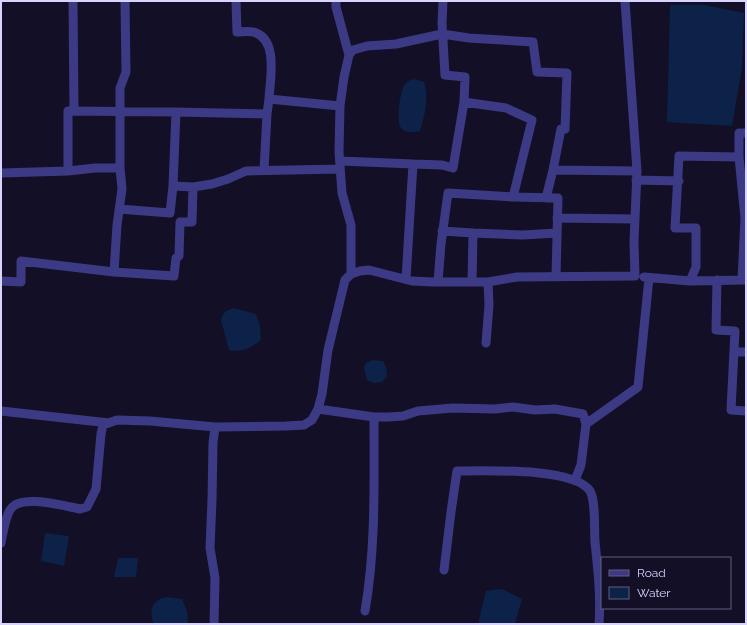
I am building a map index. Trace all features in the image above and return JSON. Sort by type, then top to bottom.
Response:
[{"type":"street","points":[[74,1],[74,111]]},
{"type":"street","points":[[114,272],[122,189],[120,168],[120,88],[126,72],[125,1]]},
{"type":"street","points":[[236,1],[237,32],[253,32],[260,35],[266,39],[270,48],[269,99],[264,170]]},
{"type":"street","points":[[336,1],[336,7],[349,55],[340,106],[340,165],[342,193],[351,225],[351,274]]},
{"type":"street","points":[[172,186],[193,187],[217,183],[246,171],[340,165],[412,164],[442,165],[453,168],[464,102],[465,77],[445,75],[442,34],[443,1]]},
{"type":"street","points":[[624,1],[636,176],[633,254],[635,276]]},
{"type":"street","points":[[349,55],[353,50],[366,46],[396,44],[442,34],[469,38],[533,42],[537,72],[567,73],[565,129],[561,129],[546,198]]},
{"type":"street","points":[[269,99],[340,106]]},
{"type":"street","points":[[464,102],[506,108],[532,120],[512,197]]},
{"type":"street","points":[[68,171],[68,111],[267,114]]},
{"type":"street","points":[[120,209],[170,213],[176,112]]},
{"type":"street","points":[[1,543],[9,510],[13,505],[19,502],[28,501],[80,509],[87,507],[96,489],[103,425],[109,422],[117,420],[150,421],[215,427],[304,425],[312,420],[318,409],[322,394],[328,350],[345,280],[351,274],[369,270],[406,279],[438,282],[488,282],[517,277],[538,278],[556,276],[635,276],[690,281],[744,280],[745,218],[739,157],[739,133],[746,133]]},
{"type":"street","points":[[690,281],[696,267],[696,228],[676,228],[679,156],[739,157]]},
{"type":"street","points":[[406,279],[412,164]]},
{"type":"street","points":[[1,172],[68,171],[95,168],[120,168]]},
{"type":"street","points":[[553,170],[636,176],[678,181]]},
{"type":"street","points":[[1,281],[21,282],[21,260],[114,272],[174,276],[176,258],[179,256],[180,222],[192,222],[193,187]]},
{"type":"street","points":[[438,282],[442,231],[448,193],[558,198],[556,276]]},
{"type":"street","points":[[557,218],[635,219]]},
{"type":"street","points":[[442,231],[523,235],[557,233]]},
{"type":"street","points":[[472,282],[473,233]]},
{"type":"street","points":[[586,424],[638,387],[649,278]]},
{"type":"street","points":[[717,280],[716,330],[735,331],[731,410],[746,411]]},
{"type":"street","points":[[486,343],[489,305],[488,282]]},
{"type":"street","points":[[734,352],[746,352]]},
{"type":"street","points":[[318,409],[374,417],[403,416],[418,411],[437,409],[495,409],[513,407],[535,410],[555,409],[582,414],[586,424],[581,465],[575,480]]},
{"type":"street","points":[[1,411],[109,422]]},
{"type":"street","points":[[365,610],[371,578],[374,508],[374,417]]},
{"type":"street","points":[[214,624],[215,578],[210,548],[213,443],[215,427]]},
{"type":"street","points":[[444,570],[457,471],[548,474],[575,480],[590,491],[594,504],[594,530],[600,604],[599,624]]},
{"type":"water","points":[[670,5],[705,5],[744,13],[742,68],[732,126],[667,122]]},
{"type":"water","points":[[414,79],[424,82],[426,106],[420,131],[408,132],[404,131],[400,126],[399,108],[404,86],[408,81]]},
{"type":"water","points":[[234,308],[256,314],[260,326],[261,340],[250,347],[238,351],[229,350],[221,320],[226,312]]},
{"type":"water","points":[[373,360],[383,361],[386,367],[387,376],[382,382],[374,383],[367,380],[364,368],[366,363]]},
{"type":"water","points":[[45,533],[69,536],[64,566],[41,561]]},
{"type":"water","points":[[118,558],[138,558],[136,577],[114,577]]},
{"type":"water","points":[[502,589],[522,599],[515,624],[478,624],[486,591]]},
{"type":"water","points":[[166,597],[182,599],[187,611],[188,624],[154,624],[151,615],[152,607],[154,603],[161,598]]}]
